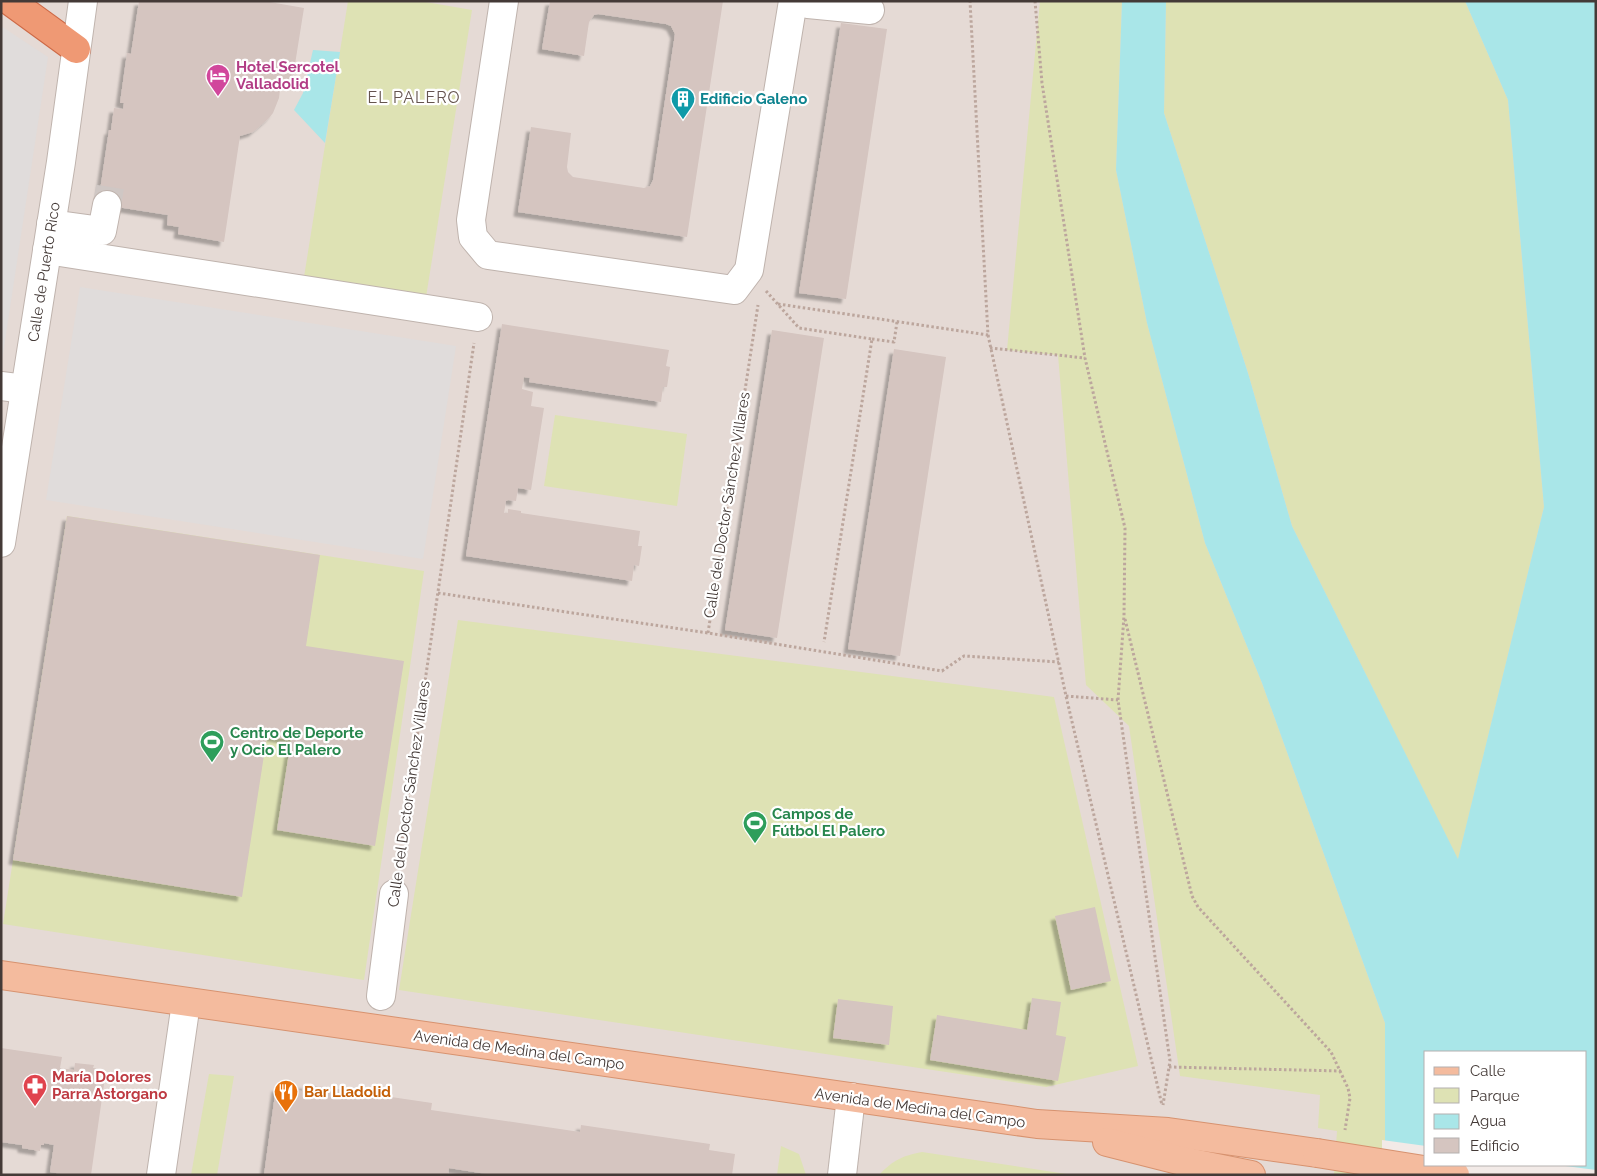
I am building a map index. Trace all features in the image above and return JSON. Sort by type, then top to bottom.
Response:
[{"type":"highway","points":[[10,1],[76,49]]},
{"type":"main road","name":"Avenida de Medina del Campo","points":[[1,975],[1038,1124],[1168,1132],[1455,1175]]},
{"type":"main road","name":"Avenida de Medina del Campo","points":[[1038,1124],[1180,1168],[1252,1175]]},
{"type":"street","name":"Calle de Puerto Rico","points":[[1,543],[13,388],[47,250],[83,1]]},
{"type":"street","points":[[504,1],[471,220],[473,237],[488,254],[734,290],[749,270],[793,1]]},
{"type":"street","points":[[805,1],[808,4],[870,10]]},
{"type":"street","points":[[51,224],[102,231],[107,205]]},
{"type":"street","points":[[47,250],[478,316]]},
{"type":"street","name":"Calle del Doctor Sánchez Villares","points":[[380,996],[394,894]]},
{"type":"street","points":[[161,1175],[186,1002]]},
{"type":"street","points":[[842,1175],[851,1097]]},
{"type":"path","points":[[970,1],[990,348],[1066,696],[1163,1108],[1170,1061],[1118,700],[1124,616],[1125,528],[1085,358],[1042,83],[1035,1]]},
{"type":"path","name":"Calle del Doctor Sánchez Villares","points":[[438,593],[708,633],[758,304]]},
{"type":"path","points":[[897,322],[894,342],[799,328],[778,304],[897,322],[988,336]]},
{"type":"path","name":"Calle del Doctor Sánchez Villares","points":[[394,894],[478,316]]},
{"type":"path","points":[[824,642],[872,339]]},
{"type":"path","points":[[990,348],[1085,358]]},
{"type":"path","points":[[1124,616],[1192,896],[1198,907],[1331,1052],[1341,1071],[1350,1098],[1344,1137]]},
{"type":"path","points":[[708,633],[942,671],[964,656],[1059,662]]},
{"type":"path","points":[[1066,696],[1118,700]]},
{"type":"path","points":[[1169,1067],[1341,1071]]},
{"type":"shaded area","points":[[1,1],[1596,1],[1596,1175],[1,1175]]},
{"type":"shaded area","points":[[1,26],[48,57],[1,367]]},
{"type":"shaded area","points":[[80,287],[456,346],[423,559],[46,500]]},
{"type":"green space","points":[[348,1],[420,1],[472,10],[426,297],[304,277]]},
{"type":"green space","points":[[1040,1],[1122,1],[1116,170],[1147,323],[1205,543],[1262,683],[1385,1023],[1385,1175],[1334,1175],[1337,1131],[1318,1128],[1320,1095],[1180,1076],[1129,726],[1086,685],[1058,355],[1007,350]]},
{"type":"green space","points":[[1166,1],[1465,1],[1508,100],[1544,507],[1458,860],[1292,526],[1248,373],[1164,113]]},
{"type":"green space","points":[[555,415],[687,434],[677,506],[544,486]]},
{"type":"green space","name":"Centro de Deporte y Ocio El Palero","points":[[67,516],[424,571],[364,980],[3,924]]},
{"type":"green space","name":"Campos de Fútbol El Palero","points":[[458,620],[1054,697],[1138,1066],[1046,1087],[399,990]]},
{"type":"green space","points":[[209,1074],[234,1076],[217,1175],[191,1175]]},
{"type":"green space","points":[[781,1146],[799,1154],[806,1175],[777,1175]]},
{"type":"green space","points":[[922,1152],[1073,1175],[879,1175],[898,1159]]},
{"type":"water","points":[[1122,1],[1166,1],[1164,113],[1248,373],[1292,526],[1458,859],[1544,507],[1508,100],[1465,1],[1596,1],[1596,1175],[1385,1175],[1385,1023],[1262,683],[1205,543],[1147,323],[1116,170]]},
{"type":"water","points":[[313,50],[340,52],[325,143],[294,110],[303,93]]},
{"type":"pier","points":[[1382,1140],[1424,1146],[1424,1166],[1566,1166],[1596,1170],[1596,1175],[1382,1175]]},
{"type":"building","points":[[139,1],[264,1],[304,8],[292,83],[281,81],[279,98],[273,113],[253,132],[240,136],[224,242],[178,234],[179,227],[167,225],[168,215],[98,204],[114,108],[123,109],[124,103],[120,103],[127,53],[131,54]]},
{"type":"building","name":"Edificio Galeno","points":[[550,1],[723,1],[687,237],[518,212],[531,127],[571,133],[567,167],[568,172],[573,177],[644,188],[650,186],[653,180],[675,34],[671,26],[598,14],[594,15],[589,22],[584,56],[542,49]]},
{"type":"building","points":[[841,23],[887,29],[846,299],[799,293]]},
{"type":"building","points":[[502,324],[669,350],[666,366],[670,367],[667,387],[663,387],[661,402],[529,382],[530,378],[524,377],[522,389],[533,392],[531,406],[544,408],[531,490],[518,488],[516,501],[506,501],[504,513],[508,513],[508,509],[521,511],[521,513],[640,531],[638,546],[642,546],[639,566],[634,565],[632,581],[466,556]]},
{"type":"building","points":[[772,330],[824,338],[777,638],[725,630]]},
{"type":"building","points":[[894,349],[946,357],[900,656],[848,649]]},
{"type":"building","name":"Centro de Deporte y Ocio El Palero","points":[[67,516],[320,555],[306,646],[404,661],[375,846],[277,830],[291,740],[267,736],[242,897],[13,860]]},
{"type":"building","points":[[1095,907],[1111,981],[1071,990],[1055,916]]},
{"type":"building","points":[[1032,998],[1061,1002],[1056,1035],[1066,1037],[1058,1081],[930,1060],[937,1015],[1027,1030]]},
{"type":"building","points":[[838,999],[893,1006],[889,1045],[833,1038]]},
{"type":"building","points":[[1,1048],[62,1057],[60,1068],[74,1070],[75,1063],[94,1065],[93,1068],[106,1070],[91,1175],[68,1175],[50,1172],[54,1145],[44,1143],[44,1145],[41,1145],[40,1151],[22,1148],[22,1145],[1,1142]]},
{"type":"building","points":[[303,1084],[432,1103],[431,1110],[580,1132],[581,1125],[710,1144],[709,1150],[735,1154],[732,1175],[493,1175],[449,1168],[448,1175],[264,1175],[276,1087],[302,1091]]},
{"type":"tunnel","points":[[107,205],[110,187]]},
{"type":"place","name":"Hotel Sercotel Valladolid","points":[[218,97]]},
{"type":"place","name":"Edificio Galeno","points":[[683,120]]},
{"type":"place","name":"Centro de Deporte y Ocio El Palero","points":[[212,763]]},
{"type":"place","name":"Campos de Fútbol El Palero","points":[[755,844]]},
{"type":"place","name":"María Dolores Parra Astorgano","points":[[35,1107]]},
{"type":"place","name":"Bar Lladolid","points":[[286,1113]]},
{"type":"district","name":"EL PALERO","points":[[414,97]]}]
